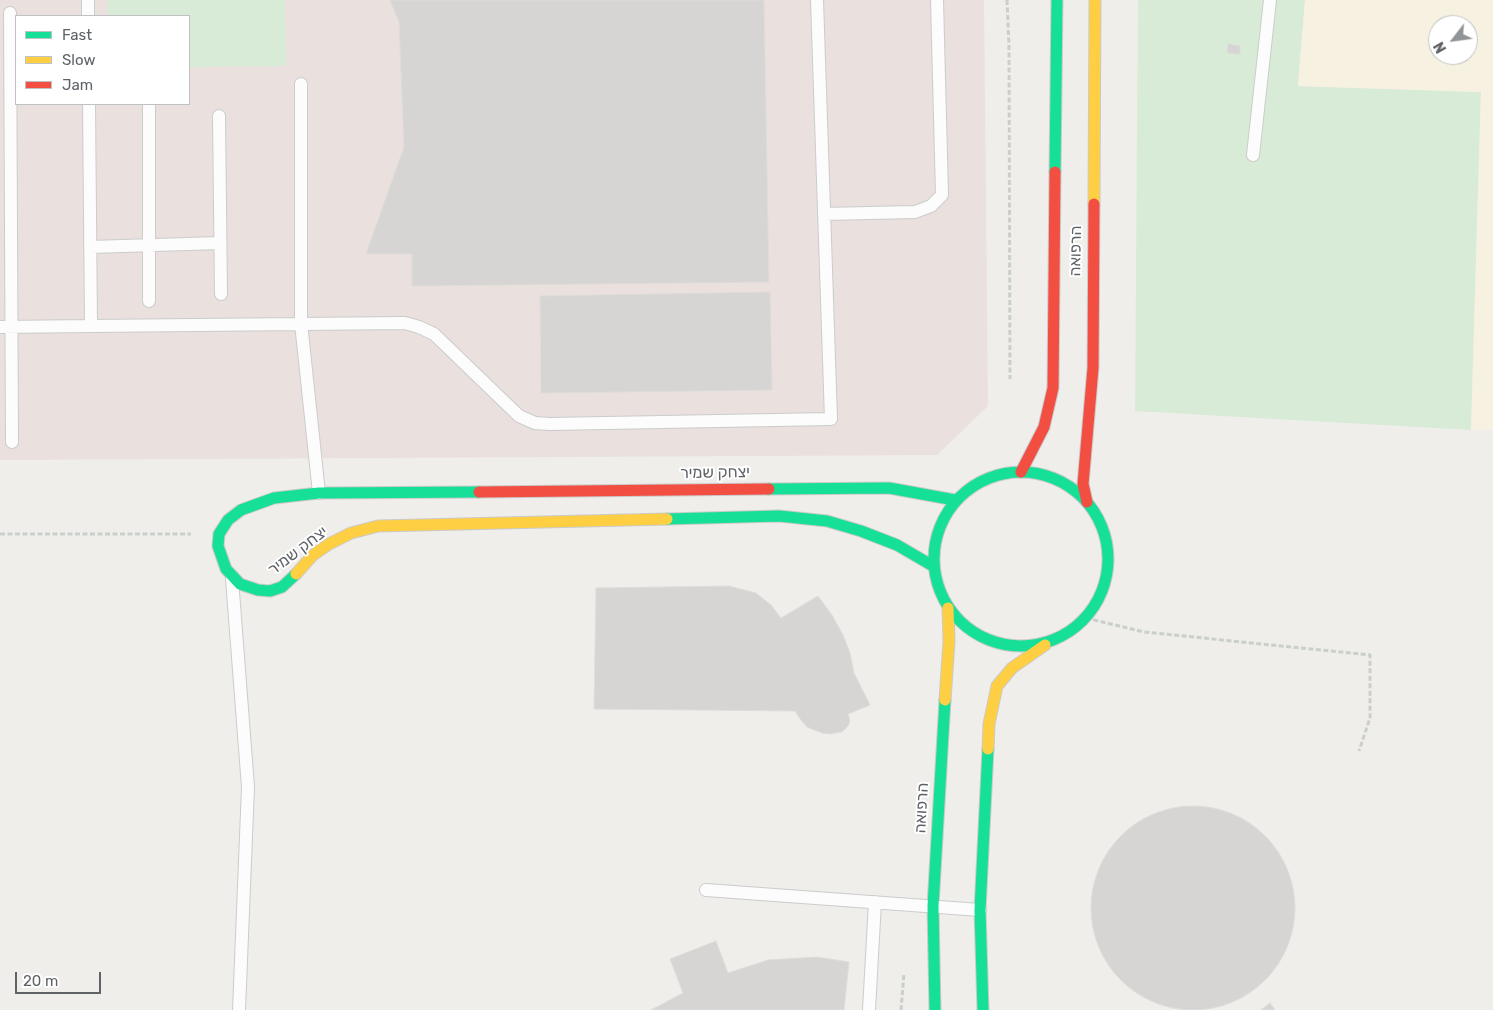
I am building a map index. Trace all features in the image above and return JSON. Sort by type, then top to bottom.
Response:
[{"type":"street","name":"הרפואה","points":[[1021,472],[1044,427],[1053,388],[1057,0]]},
{"type":"street","name":"הרפואה","points":[[1087,502],[1083,484],[1092,368],[1095,0]]},
{"type":"street","points":[[983,1010],[980,910],[989,724],[997,686],[1012,668],[1047,644],[1068,634],[1086,618],[1096,604],[1104,587],[1108,570],[1108,552],[1104,534],[1097,517],[1087,502],[1068,486],[1046,475],[1021,472],[997,475],[974,485],[955,500],[942,520],[935,542],[933,566],[938,588],[948,608],[967,629],[992,642],[1020,647],[1047,644]]},
{"type":"street","name":"יצחק שמיר","points":[[219,534],[228,520],[241,510],[274,498],[319,493],[889,488],[955,500]]},
{"type":"street","name":"יצחק שמיר","points":[[231,577],[248,588],[270,591],[276,589],[293,578],[313,555],[329,544],[351,533],[378,526],[779,516],[827,520],[862,531],[897,545],[933,566]]},
{"type":"street","points":[[219,534],[218,546],[226,569],[231,577]]},
{"type":"street","name":"הרפואה","points":[[935,1010],[934,906],[941,746],[949,641],[948,608]]},
{"type":"lane","points":[[88,0],[88,15]]},
{"type":"lane","points":[[6,327],[405,323],[434,334],[519,416],[535,423],[831,419],[817,0]]},
{"type":"lane","points":[[824,214],[915,212],[931,206],[942,195],[938,0]]},
{"type":"lane","points":[[1253,155],[1270,0]]},
{"type":"lane","points":[[10,12],[6,327],[12,442]]},
{"type":"lane","points":[[301,84],[301,323],[319,493]]},
{"type":"lane","points":[[89,105],[91,326]]},
{"type":"lane","points":[[149,105],[149,300]]},
{"type":"lane","points":[[219,116],[221,294]]},
{"type":"lane","points":[[90,247],[220,243]]},
{"type":"lane","points":[[231,577],[248,787],[239,1010]]},
{"type":"lane","points":[[706,890],[980,910]]},
{"type":"lane","points":[[869,1010],[875,902]]},
{"type":"path","points":[[1007,0],[1009,46],[1010,379]]},
{"type":"path","points":[[0,534],[219,534]]},
{"type":"path","points":[[1086,618],[1144,632],[1370,655],[1370,718],[1359,751]]},
{"type":"shaded area","points":[[0,0],[984,0],[988,406],[937,455],[0,460]]},
{"type":"green space","points":[[108,0],[285,0],[286,66],[190,67],[190,15],[108,15]]},
{"type":"green space","points":[[1138,0],[1305,0],[1298,86],[1481,92],[1471,430],[1135,411]]},
{"type":"sand","points":[[1305,0],[1493,0],[1493,430],[1471,430],[1481,92],[1298,86]]},
{"type":"building","points":[[390,0],[764,0],[769,282],[412,286],[412,254],[366,254],[404,147],[399,22]]},
{"type":"building","points":[[1228,44],[1240,46],[1240,54],[1227,53]]},
{"type":"building","points":[[770,292],[772,390],[541,393],[540,296]]},
{"type":"building","points":[[729,586],[756,593],[771,605],[781,618],[818,596],[832,615],[843,635],[850,653],[854,673],[870,705],[848,714],[850,721],[842,732],[822,733],[807,727],[795,711],[594,709],[596,588]]},
{"type":"building","points":[[1183,806],[1203,806],[1223,810],[1241,818],[1258,829],[1272,843],[1283,860],[1291,878],[1295,908],[1291,938],[1283,956],[1272,973],[1258,987],[1241,998],[1223,1006],[1203,1010],[1183,1010],[1163,1006],[1145,998],[1128,987],[1114,973],[1103,956],[1095,938],[1091,918],[1091,898],[1095,878],[1103,860],[1114,843],[1128,829],[1145,818],[1163,810]]},
{"type":"building","points":[[716,941],[728,973],[768,960],[817,957],[849,962],[844,1010],[651,1010],[683,993],[670,959]]},
{"type":"building","points":[[1270,1003],[1275,1010],[1261,1010]]},
{"type":"traffic: fast","points":[[1055,172],[1057,0]]},
{"type":"traffic: fast","points":[[1030,472],[1054,478],[1069,486],[1083,497],[1094,511],[1102,526],[1107,542],[1108,559],[1107,576],[1102,592],[1094,607],[1083,621],[1069,632],[1054,640],[1038,645],[1012,646],[988,640],[973,632],[959,621],[948,607],[940,592],[935,576],[934,550],[940,526],[948,511],[959,497],[973,486],[988,478],[1004,473],[1030,472]]},
{"type":"traffic: fast","points":[[769,489],[889,488],[955,500]]},
{"type":"traffic: fast","points":[[296,574],[282,587],[270,591],[258,590],[240,584],[226,569],[218,546],[219,534],[228,520],[241,510],[274,498],[319,493],[479,492]]},
{"type":"traffic: fast","points":[[667,519],[779,516],[827,521],[861,531],[897,545],[933,566]]},
{"type":"traffic: fast","points":[[935,1010],[933,906],[945,700]]},
{"type":"traffic: fast","points":[[983,1010],[980,910],[988,749]]},
{"type":"traffic: slow","points":[[1094,204],[1095,0]]},
{"type":"traffic: slow","points":[[296,574],[313,555],[329,544],[351,533],[378,526],[667,519]]},
{"type":"traffic: slow","points":[[945,700],[949,641],[948,608]]},
{"type":"traffic: slow","points":[[988,749],[989,724],[997,686],[1012,668],[1045,645]]},
{"type":"traffic: jam","points":[[1021,472],[1044,427],[1053,388],[1055,172]]},
{"type":"traffic: jam","points":[[1087,502],[1083,484],[1093,368],[1094,204]]},
{"type":"traffic: jam","points":[[479,492],[769,489]]}]
